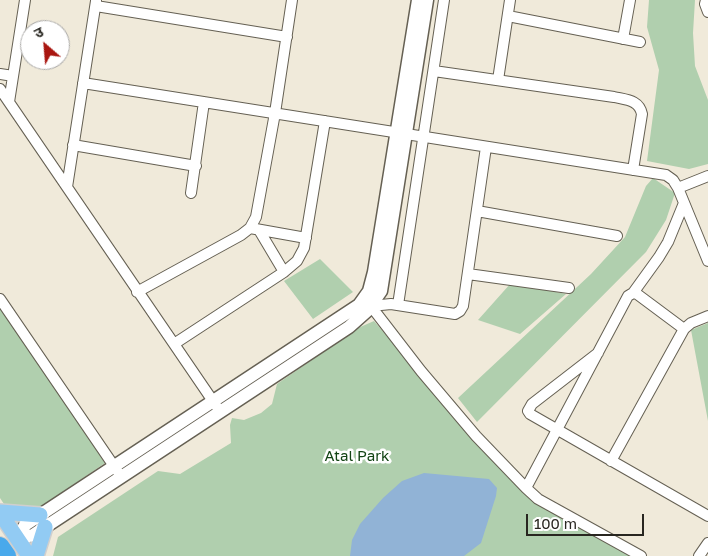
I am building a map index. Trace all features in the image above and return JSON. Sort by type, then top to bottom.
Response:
[{"type":"highway","points":[[0,546],[7,556]]},
{"type":"main road","points":[[0,512],[42,521],[36,556]]},
{"type":"main road","points":[[0,512],[29,556]]},
{"type":"street","points":[[9,102],[25,0]]},
{"type":"street","points":[[284,272],[255,229],[292,0]]},
{"type":"street","points":[[412,68],[418,0]]},
{"type":"street","points":[[428,0],[412,68],[368,302],[433,386],[476,436],[526,488],[538,499],[641,556]]},
{"type":"street","points":[[398,305],[444,0]]},
{"type":"street","points":[[498,80],[510,0]]},
{"type":"street","points":[[623,39],[630,0]]},
{"type":"street","points":[[706,0],[705,4],[708,12]]},
{"type":"street","points":[[67,187],[96,3],[287,37]]},
{"type":"street","points":[[508,16],[640,42]]},
{"type":"street","points":[[434,71],[614,97],[636,103],[642,114],[633,170]]},
{"type":"street","points":[[0,74],[13,76]]},
{"type":"street","points":[[83,83],[666,175],[673,180],[678,188],[704,239],[708,261]]},
{"type":"street","points":[[0,89],[137,292],[217,406]]},
{"type":"street","points":[[191,193],[204,102]]},
{"type":"street","points":[[174,344],[298,261],[306,238],[325,121]]},
{"type":"street","points":[[74,146],[196,166]]},
{"type":"street","points":[[18,539],[25,525],[42,521],[117,472],[217,406],[359,305],[368,302],[455,314],[460,311],[463,306],[486,147]]},
{"type":"street","points":[[678,188],[708,176]]},
{"type":"street","points":[[526,488],[628,296],[633,293],[668,242],[684,203]]},
{"type":"street","points":[[477,211],[617,236]]},
{"type":"street","points":[[137,292],[255,229],[306,238]]},
{"type":"street","points":[[468,274],[569,288]]},
{"type":"street","points":[[633,293],[684,329]]},
{"type":"street","points":[[0,299],[117,472]]},
{"type":"street","points":[[610,461],[684,329],[690,323],[708,316]]},
{"type":"street","points":[[598,354],[530,407],[528,411],[532,417],[708,516]]},
{"type":"street","points":[[699,556],[708,543]]},
{"type":"green space","points":[[649,0],[695,0],[693,33],[695,66],[708,100],[708,164],[689,169],[647,161],[659,70],[647,27]]},
{"type":"green space","points":[[653,178],[675,193],[666,220],[646,252],[477,422],[458,398],[591,274],[625,237],[646,186]]},
{"type":"green space","points":[[320,259],[353,292],[313,319],[284,281]]},
{"type":"green space","points":[[511,283],[566,294],[520,334],[478,320]]},
{"type":"green space","points":[[0,307],[105,463],[38,509],[4,504],[0,498]]},
{"type":"green space","name":"Atal Park","points":[[374,321],[523,492],[632,556],[53,556],[58,537],[158,471],[180,474],[231,443],[230,425],[232,418],[244,420],[261,413],[272,404],[277,384],[358,328]]},
{"type":"green space","points":[[708,323],[708,421],[691,330]]},
{"type":"water","points":[[424,473],[489,479],[497,488],[481,543],[464,556],[350,556],[352,540],[360,524],[383,498],[402,481]]}]
